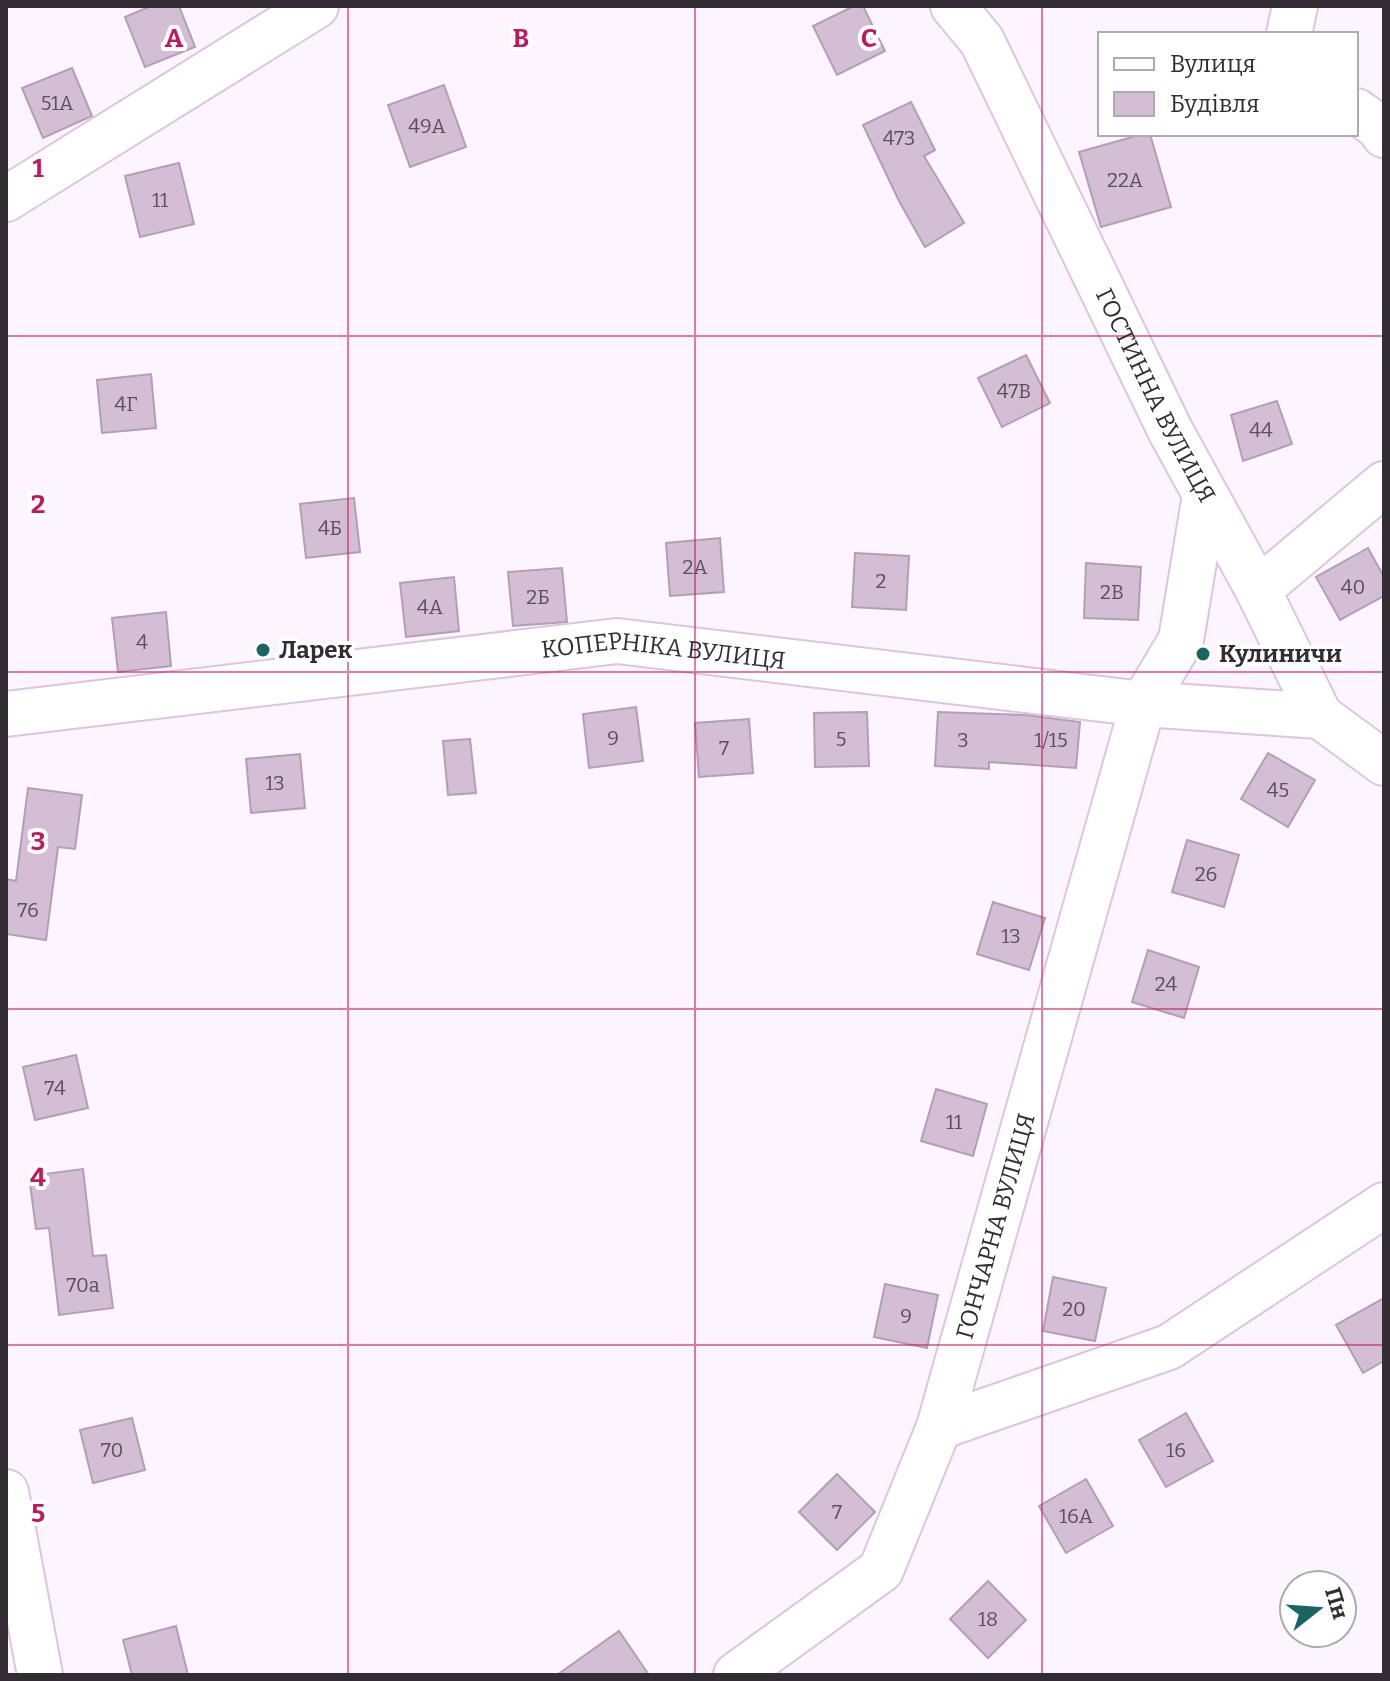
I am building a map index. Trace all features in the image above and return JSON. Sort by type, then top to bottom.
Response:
[{"type":"street","points":[[6,199],[316,6]]},
{"type":"street","name":"ГОСТИННА ВУЛИЦЯ","points":[[953,6],[982,41],[1171,432],[1258,590],[1320,716],[1384,763]]},
{"type":"street","points":[[1289,32],[1295,6]]},
{"type":"street","points":[[1358,112],[1379,127],[1384,135]]},
{"type":"street","points":[[1258,590],[1384,484]]},
{"type":"street","name":"ГОНЧАРНА ВУЛИЦЯ","points":[[736,1675],[881,1570],[939,1427],[1143,704],[1181,640],[1205,495]]},
{"type":"street","name":"КОПЕРНІКА ВУЛИЦЯ","points":[[6,714],[617,641],[1143,704],[1320,716]]},
{"type":"street","points":[[939,1427],[1169,1347],[1384,1205]]},
{"type":"street","points":[[6,1492],[40,1675]]},
{"type":"building","points":[[151,6],[179,6],[195,47],[145,67],[125,17]]},
{"type":"building","points":[[854,6],[863,6],[885,51],[837,75],[813,26]]},
{"type":"building","points":[[72,68],[92,116],[43,138],[22,88]]},
{"type":"building","points":[[444,85],[466,147],[410,167],[388,105]]},
{"type":"building","points":[[911,102],[935,150],[924,156],[964,223],[925,247],[863,125]]},
{"type":"building","points":[[1136,136],[1151,136],[1171,207],[1101,227],[1079,152]]},
{"type":"building","points":[[179,163],[194,224],[140,237],[125,176]]},
{"type":"building","points":[[1026,355],[1050,403],[1002,427],[978,378]]},
{"type":"building","points":[[151,374],[156,428],[102,433],[97,380]]},
{"type":"building","points":[[1277,401],[1292,444],[1243,461],[1231,415]]},
{"type":"building","points":[[354,498],[360,552],[306,558],[300,504]]},
{"type":"building","points":[[720,538],[724,592],[670,596],[666,543]]},
{"type":"building","points":[[1368,548],[1384,577],[1384,596],[1340,620],[1316,577]]},
{"type":"building","points":[[855,553],[909,556],[906,610],[852,607]]},
{"type":"building","points":[[1086,563],[1141,567],[1138,620],[1084,618]]},
{"type":"building","points":[[562,568],[567,622],[513,626],[508,572]]},
{"type":"building","points":[[454,577],[459,631],[406,637],[400,583]]},
{"type":"building","points":[[166,612],[171,666],[118,672],[112,618]]},
{"type":"building","points":[[636,707],[643,761],[589,768],[583,714]]},
{"type":"building","points":[[867,712],[869,766],[815,767],[814,713]]},
{"type":"building","points":[[938,712],[1026,715],[1080,722],[1076,768],[989,762],[989,769],[935,766]]},
{"type":"building","points":[[749,719],[753,773],[699,777],[695,723]]},
{"type":"building","points":[[470,739],[476,793],[448,795],[443,741]]},
{"type":"building","points":[[1268,753],[1315,780],[1288,827],[1241,799]]},
{"type":"building","points":[[300,754],[305,808],[251,813],[246,759]]},
{"type":"building","points":[[28,788],[82,795],[75,849],[58,847],[46,940],[6,934],[6,879],[16,881]]},
{"type":"building","points":[[1187,840],[1239,855],[1224,907],[1172,892]]},
{"type":"building","points":[[993,902],[1045,918],[1029,970],[977,954]]},
{"type":"building","points":[[1148,950],[1199,967],[1184,1018],[1132,1002]]},
{"type":"building","points":[[76,1055],[88,1108],[35,1120],[23,1067]]},
{"type":"building","points":[[936,1089],[987,1104],[973,1156],[921,1141]]},
{"type":"building","points":[[83,1169],[93,1256],[106,1255],[113,1308],[59,1315],[49,1228],[36,1229],[29,1176]]},
{"type":"building","points":[[1053,1277],[1106,1288],[1095,1341],[1043,1331]]},
{"type":"building","points":[[885,1284],[938,1295],[927,1348],[874,1337]]},
{"type":"building","points":[[1384,1298],[1384,1361],[1363,1373],[1336,1325]]},
{"type":"building","points":[[1186,1413],[1213,1461],[1166,1487],[1139,1440]]},
{"type":"building","points":[[132,1418],[145,1470],[93,1483],[80,1430]]},
{"type":"building","points":[[837,1474],[875,1512],[837,1550],[799,1512]]},
{"type":"building","points":[[1086,1479],[1113,1526],[1066,1553],[1039,1506]]},
{"type":"building","points":[[988,1581],[1026,1620],[988,1658],[950,1619]]},
{"type":"building","points":[[176,1626],[188,1675],[132,1675],[123,1640]]},
{"type":"building","points":[[619,1631],[649,1675],[557,1675]]},
{"type":"place","name":"Ларек","points":[[263,650]]},
{"type":"place","name":"Кулиничи","points":[[1203,654]]}]
